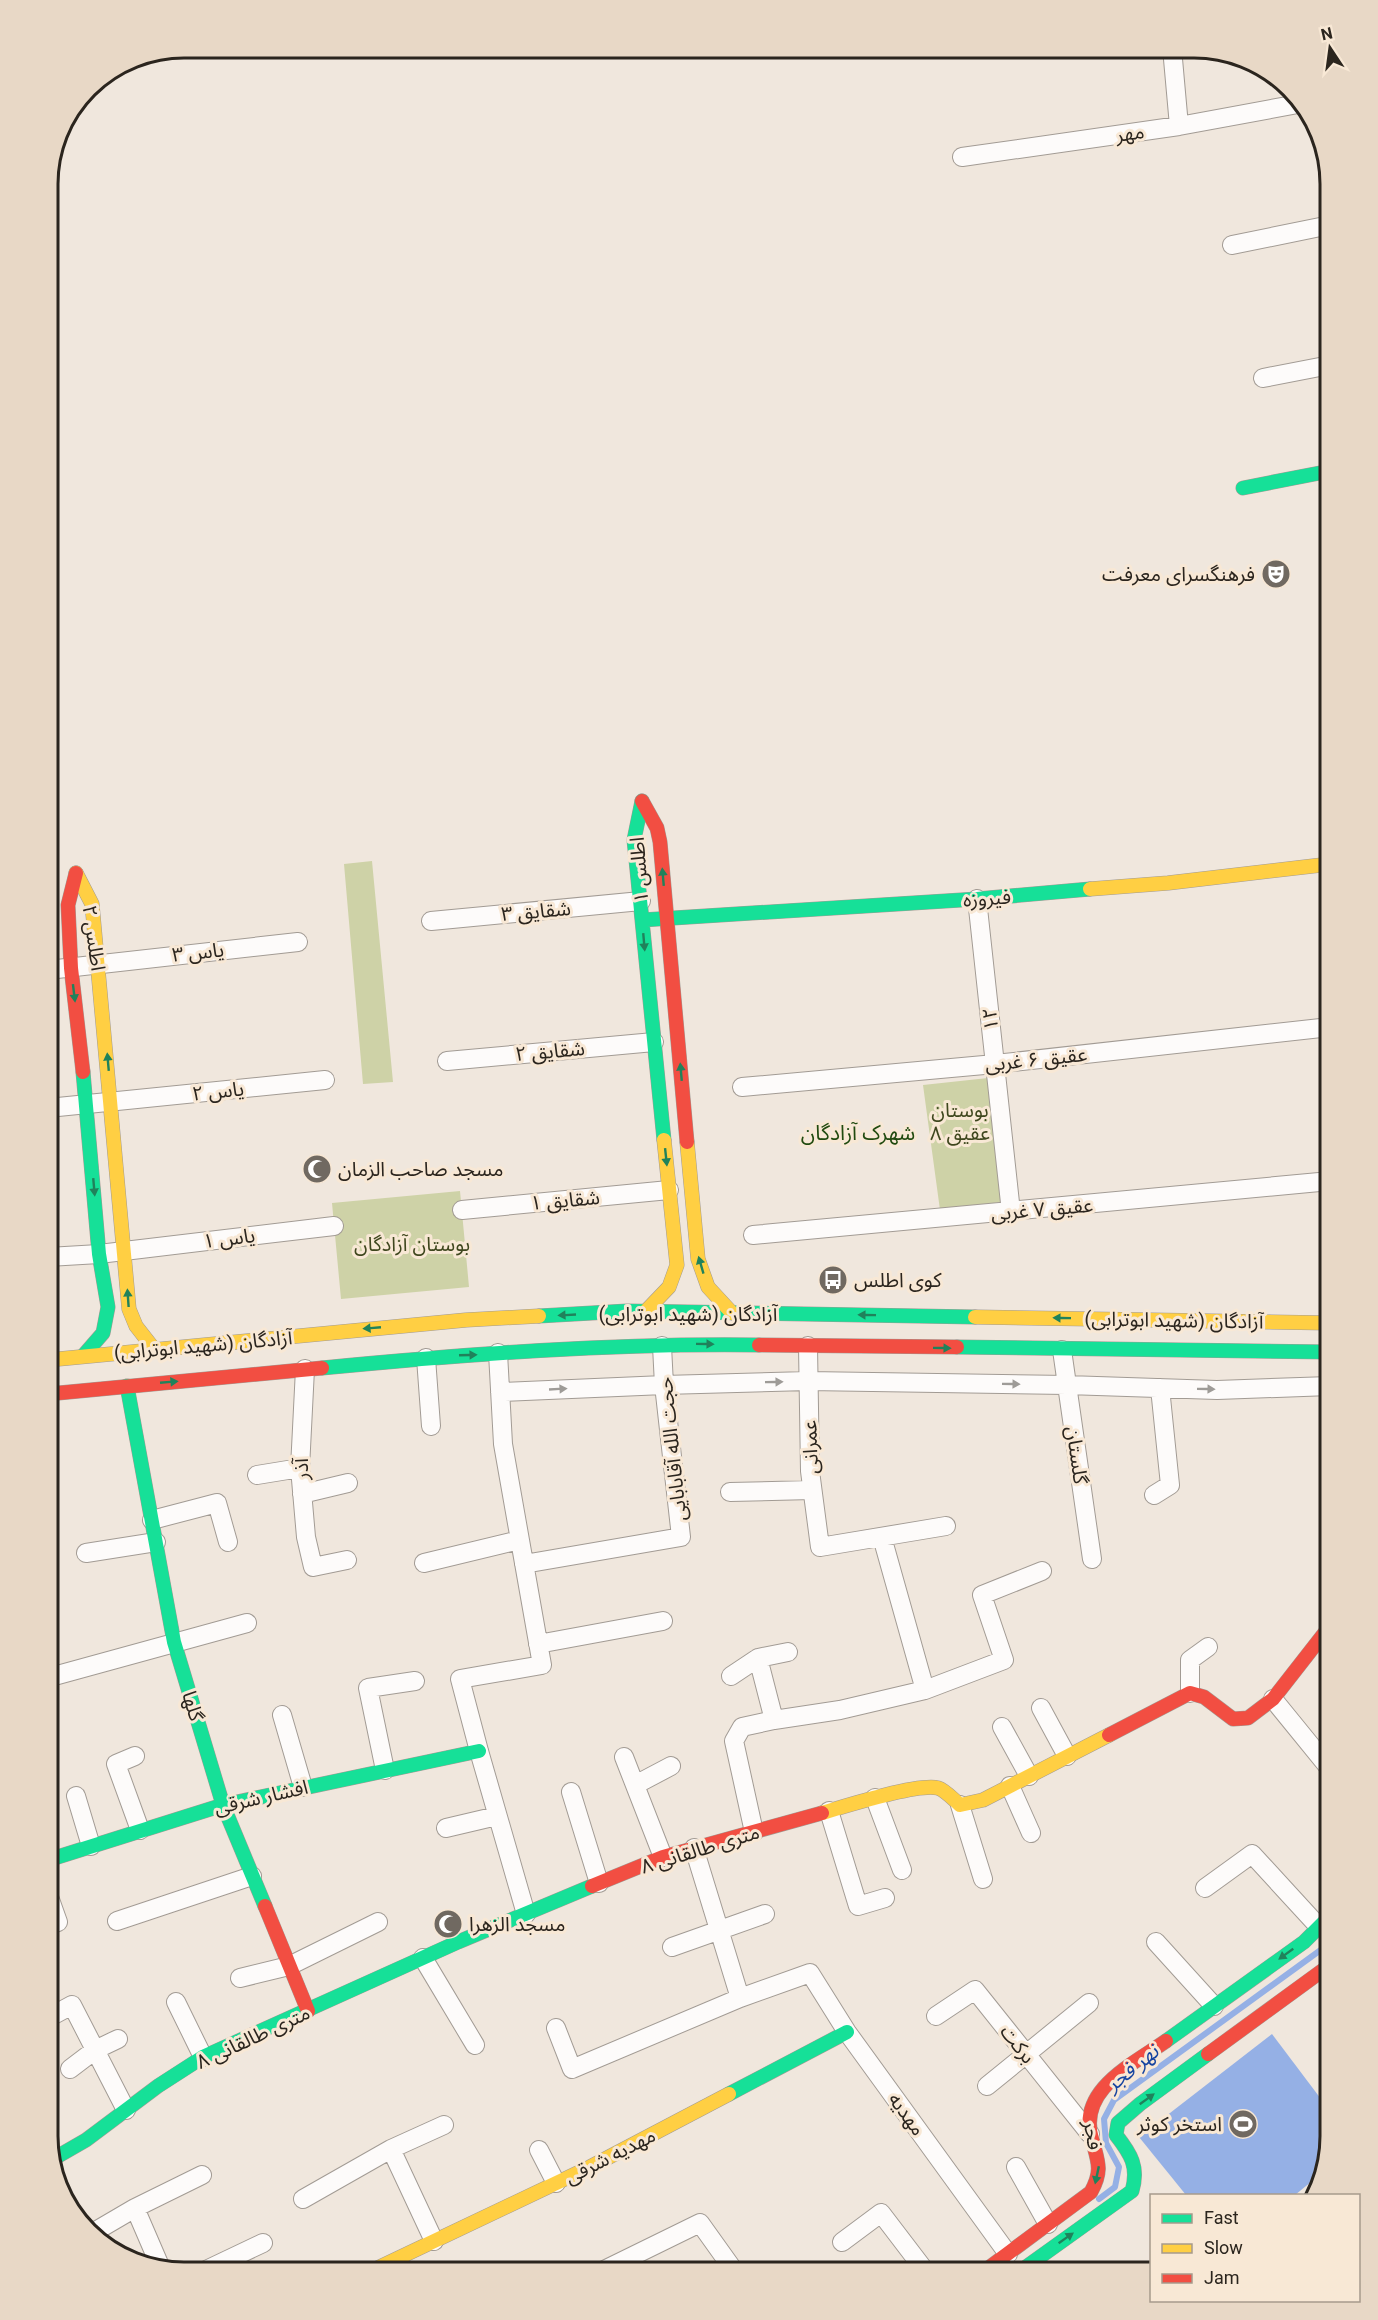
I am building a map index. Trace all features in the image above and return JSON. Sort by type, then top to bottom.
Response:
[{"type":"street","points":[[1173,59],[1179,126]]},
{"type":"street","name":"مهر","points":[[962,157],[1179,126],[1291,105]]},
{"type":"street","points":[[1232,245],[1319,227]]},
{"type":"street","points":[[1263,378],[1319,367]]},
{"type":"street","points":[[1243,488],[1319,473]]},
{"type":"street","name":"اطلس ۱","points":[[645,1312],[669,1287],[677,1265],[634,840],[642,801],[657,828],[660,842],[698,1259],[708,1287],[732,1313]]},
{"type":"street","name":"فیروزه","points":[[642,920],[977,899],[1168,883],[1319,865]]},
{"type":"street","name":"اطلس ۲","points":[[83,1356],[103,1333],[108,1307],[99,1254],[87,1104],[71,968],[68,905],[76,873],[92,904],[129,1309],[136,1326],[153,1349]]},
{"type":"street","name":"۱۲","points":[[977,899],[1011,1212]]},
{"type":"street","name":"شقایق ۳","points":[[431,921],[641,901]]},
{"type":"street","name":"یاس ۳","points":[[59,969],[298,942]]},
{"type":"street","name":"عقیق ۶ غربی","points":[[742,1088],[995,1064],[1319,1028]]},
{"type":"street","name":"شقایق ۲","points":[[447,1061],[654,1041]]},
{"type":"street","name":"یاس ۲","points":[[59,1107],[325,1080]]},
{"type":"street","name":"عقیق ۷ غربی","points":[[753,1235],[1319,1182]]},
{"type":"street","name":"شقایق ۱","points":[[462,1210],[669,1190]]},
{"type":"street","name":"یاس ۱","points":[[58,1256],[99,1254],[334,1226]]},
{"type":"street","name":"آزادگان (شهید ابوترابی)","points":[[58,1393],[305,1369],[436,1343],[645,1312],[1319,1323]]},
{"type":"street","points":[[431,1426],[436,1343]]},
{"type":"street","name":"آزادگان (شهید ابوترابی)","points":[[58,1359],[153,1349],[436,1343],[498,1353],[695,1344],[1319,1352]]},
{"type":"street","name":"حجت الله آقابابایی","points":[[524,1564],[681,1537],[662,1346]]},
{"type":"street","name":"عمرانی","points":[[808,1346],[810,1471],[820,1547],[882,1537]]},
{"type":"street","name":"گلستان","points":[[1062,1350],[1092,1559]]},
{"type":"street","points":[[498,1353],[502,1444],[542,1665],[460,1679],[526,1914]]},
{"type":"street","name":"آذر","points":[[305,1369],[300,1468],[306,1537],[313,1567],[347,1560]]},
{"type":"street","points":[[500,1392],[664,1384],[808,1381],[1217,1390],[1319,1386]]},
{"type":"street","name":"گلها","points":[[127,1386],[174,1642],[223,1805],[308,2011]]},
{"type":"street","points":[[1154,1495],[1170,1485],[1160,1388]]},
{"type":"street","points":[[257,1474],[300,1468]]},
{"type":"street","points":[[302,1494],[348,1483]]},
{"type":"street","points":[[730,1492],[812,1490]]},
{"type":"street","points":[[152,1520],[218,1503],[228,1542]]},
{"type":"street","points":[[925,1690],[882,1537],[946,1526]]},
{"type":"street","points":[[424,1563],[519,1540]]},
{"type":"street","points":[[86,1552],[156,1542]]},
{"type":"street","points":[[754,1832],[734,1741],[742,1727],[840,1710],[925,1690],[1004,1660],[982,1595],[1042,1571]]},
{"type":"street","points":[[538,1644],[663,1621]]},
{"type":"street","points":[[58,1675],[247,1623]]},
{"type":"street","points":[[983,1879],[960,1805],[983,1800],[1190,1693],[1204,1697],[1233,1719],[1248,1718],[1273,1699],[1319,1640]]},
{"type":"street","points":[[1190,1693],[1190,1660],[1208,1647]]},
{"type":"street","points":[[730,1676],[758,1658],[788,1652]]},
{"type":"street","points":[[758,1658],[774,1720]]},
{"type":"street","points":[[385,1770],[368,1688],[415,1681]]},
{"type":"street","points":[[1273,1699],[1319,1755]]},
{"type":"street","points":[[1041,1708],[1067,1756]]},
{"type":"street","points":[[282,1715],[303,1787]]},
{"type":"street","points":[[1002,1728],[1029,1776]]},
{"type":"street","name":"افشار شرقی","points":[[58,1857],[223,1805],[479,1751]]},
{"type":"street","points":[[135,1756],[116,1764],[140,1830]]},
{"type":"street","points":[[624,1757],[663,1857]]},
{"type":"street","points":[[635,1785],[671,1766]]},
{"type":"street","points":[[1010,1786],[1031,1833]]},
{"type":"street","name":"۸ متری طالقانی","points":[[60,2155],[86,2140],[203,2057],[423,1958],[663,1857],[875,1798],[924,1788],[939,1788],[960,1805]]},
{"type":"street","points":[[571,1792],[599,1883]]},
{"type":"street","points":[[76,1796],[91,1846]]},
{"type":"street","points":[[875,1798],[902,1870]]},
{"type":"street","points":[[829,1811],[858,1906],[885,1898]]},
{"type":"street","points":[[446,1828],[497,1816]]},
{"type":"street","points":[[556,2028],[573,2069],[740,1998],[694,1848]]},
{"type":"street","points":[[1205,1888],[1252,1854],[1319,1916]]},
{"type":"street","points":[[117,1922],[252,1876]]},
{"type":"street","points":[[672,1947],[765,1914]]},
{"type":"street","points":[[240,1978],[289,1966],[378,1922]]},
{"type":"street","name":"فجر","points":[[997,2262],[1091,2192],[1099,2177],[1099,2164],[1090,2134],[1089,2109],[1104,2085],[1304,1942],[1319,1926]]},
{"type":"street","points":[[1156,1942],[1214,2007]]},
{"type":"street","points":[[423,1958],[475,2045]]},
{"type":"street","name":"مهدیه","points":[[740,1998],[810,1972],[847,2032],[1008,2254]]},
{"type":"street","name":"فجر","points":[[1033,2262],[1132,2191],[1138,2176],[1134,2157],[1116,2135],[1118,2123],[1140,2104],[1319,1973]]},
{"type":"street","name":"برکت","points":[[936,2016],[975,1990],[1090,2134]]},
{"type":"street","points":[[176,2001],[203,2057]]},
{"type":"street","points":[[987,2086],[1089,2003]]},
{"type":"street","points":[[58,2013],[72,2005],[126,2110]]},
{"type":"street","name":"مهدیه شرقی","points":[[392,2261],[556,2183],[847,2032]]},
{"type":"street","points":[[70,2069],[96,2050],[118,2039]]},
{"type":"street","points":[[303,2199],[391,2149],[444,2124]]},
{"type":"street","points":[[391,2149],[434,2241]]},
{"type":"street","points":[[539,2150],[556,2183]]},
{"type":"street","points":[[1016,2167],[1048,2224]]},
{"type":"street","points":[[100,2229],[135,2208],[202,2175]]},
{"type":"street","points":[[135,2208],[157,2258]]},
{"type":"street","points":[[842,2242],[881,2213],[918,2262]]},
{"type":"street","points":[[622,2261],[700,2223],[728,2262]]},
{"type":"street","points":[[225,2261],[263,2243]]},
{"type":"green space","points":[[372,861],[393,1082],[363,1084],[344,864]]},
{"type":"green space","name":"بوستان عقیق ۸","points":[[988,1078],[1002,1202],[940,1210],[923,1085]]},
{"type":"green space","name":"بوستان آزادگان","points":[[460,1191],[469,1287],[341,1299],[332,1203]]},
{"type":"water","name":"استخر کوثر","points":[[1272,2034],[1319,2096],[1319,2135],[1315,2168],[1310,2183],[1296,2194],[1185,2194],[1139,2137]]},
{"type":"waterway","name":"نهر فجر","points":[[1099,2199],[1115,2187],[1119,2167],[1106,2143],[1104,2119],[1114,2100],[1319,1951]]},
{"type":"traffic: fast","points":[[1243,488],[1319,473]]},
{"type":"traffic: fast","points":[[642,801],[634,840],[664,1140]]},
{"type":"traffic: fast","points":[[642,920],[977,899],[1090,889]]},
{"type":"traffic: fast","points":[[83,1072],[99,1254],[108,1307],[103,1333],[83,1356]]},
{"type":"traffic: fast","points":[[539,1316],[627,1311],[975,1317]]},
{"type":"traffic: fast","points":[[322,1368],[540,1350],[759,1345]]},
{"type":"traffic: fast","points":[[957,1347],[1319,1352]]},
{"type":"traffic: fast","points":[[127,1386],[174,1642],[223,1805],[265,1906]]},
{"type":"traffic: fast","points":[[58,1857],[223,1805],[479,1751]]},
{"type":"traffic: fast","points":[[60,2155],[86,2140],[158,2086],[203,2057],[458,1942],[592,1886]]},
{"type":"traffic: fast","points":[[1166,2041],[1304,1942],[1319,1927]]},
{"type":"traffic: fast","points":[[729,2094],[847,2032]]},
{"type":"traffic: fast","points":[[1033,2262],[1132,2191],[1134,2168],[1130,2155],[1116,2135],[1118,2123],[1208,2054]]},
{"type":"traffic: slow","points":[[1090,889],[1168,883],[1319,865]]},
{"type":"traffic: slow","points":[[76,873],[92,904],[129,1309],[136,1326],[154,1349]]},
{"type":"traffic: slow","points":[[645,1312],[669,1287],[677,1265],[664,1140]]},
{"type":"traffic: slow","points":[[687,1142],[698,1259],[708,1287],[732,1313]]},
{"type":"traffic: slow","points":[[58,1359],[466,1320],[539,1316]]},
{"type":"traffic: slow","points":[[975,1317],[1319,1323]]},
{"type":"traffic: slow","points":[[822,1813],[881,1796],[928,1787],[941,1789],[960,1805],[983,1800],[1109,1735]]},
{"type":"traffic: slow","points":[[392,2261],[590,2167],[729,2094]]},
{"type":"traffic: jam","points":[[642,801],[657,828],[660,842],[687,1142]]},
{"type":"traffic: jam","points":[[76,873],[68,905],[71,968],[83,1072]]},
{"type":"traffic: jam","points":[[759,1345],[957,1347]]},
{"type":"traffic: jam","points":[[58,1393],[322,1368]]},
{"type":"traffic: jam","points":[[1109,1735],[1190,1693],[1204,1697],[1233,1719],[1248,1718],[1273,1699],[1319,1640]]},
{"type":"traffic: jam","points":[[592,1886],[663,1857],[822,1813]]},
{"type":"traffic: jam","points":[[265,1906],[308,2011]]},
{"type":"traffic: jam","points":[[1208,2054],[1319,1973]]},
{"type":"traffic: jam","points":[[997,2262],[1091,2192],[1098,2172],[1089,2122],[1092,2106],[1111,2081],[1166,2041]]},
{"type":"place","name":"فرهنگسرای معرفت","points":[[1276,574]]},
{"type":"place","name":"مسجد صاحب الزمان","points":[[317,1169]]},
{"type":"place","name":"کوی اطلس","points":[[833,1280]]},
{"type":"place","name":"مسجد الزهرا","points":[[448,1924]]},
{"type":"place","name":"استخر کوثر","points":[[1243,2124]]},
{"type":"district","name":"شهرک آزادگان","points":[[858,1133]]}]
